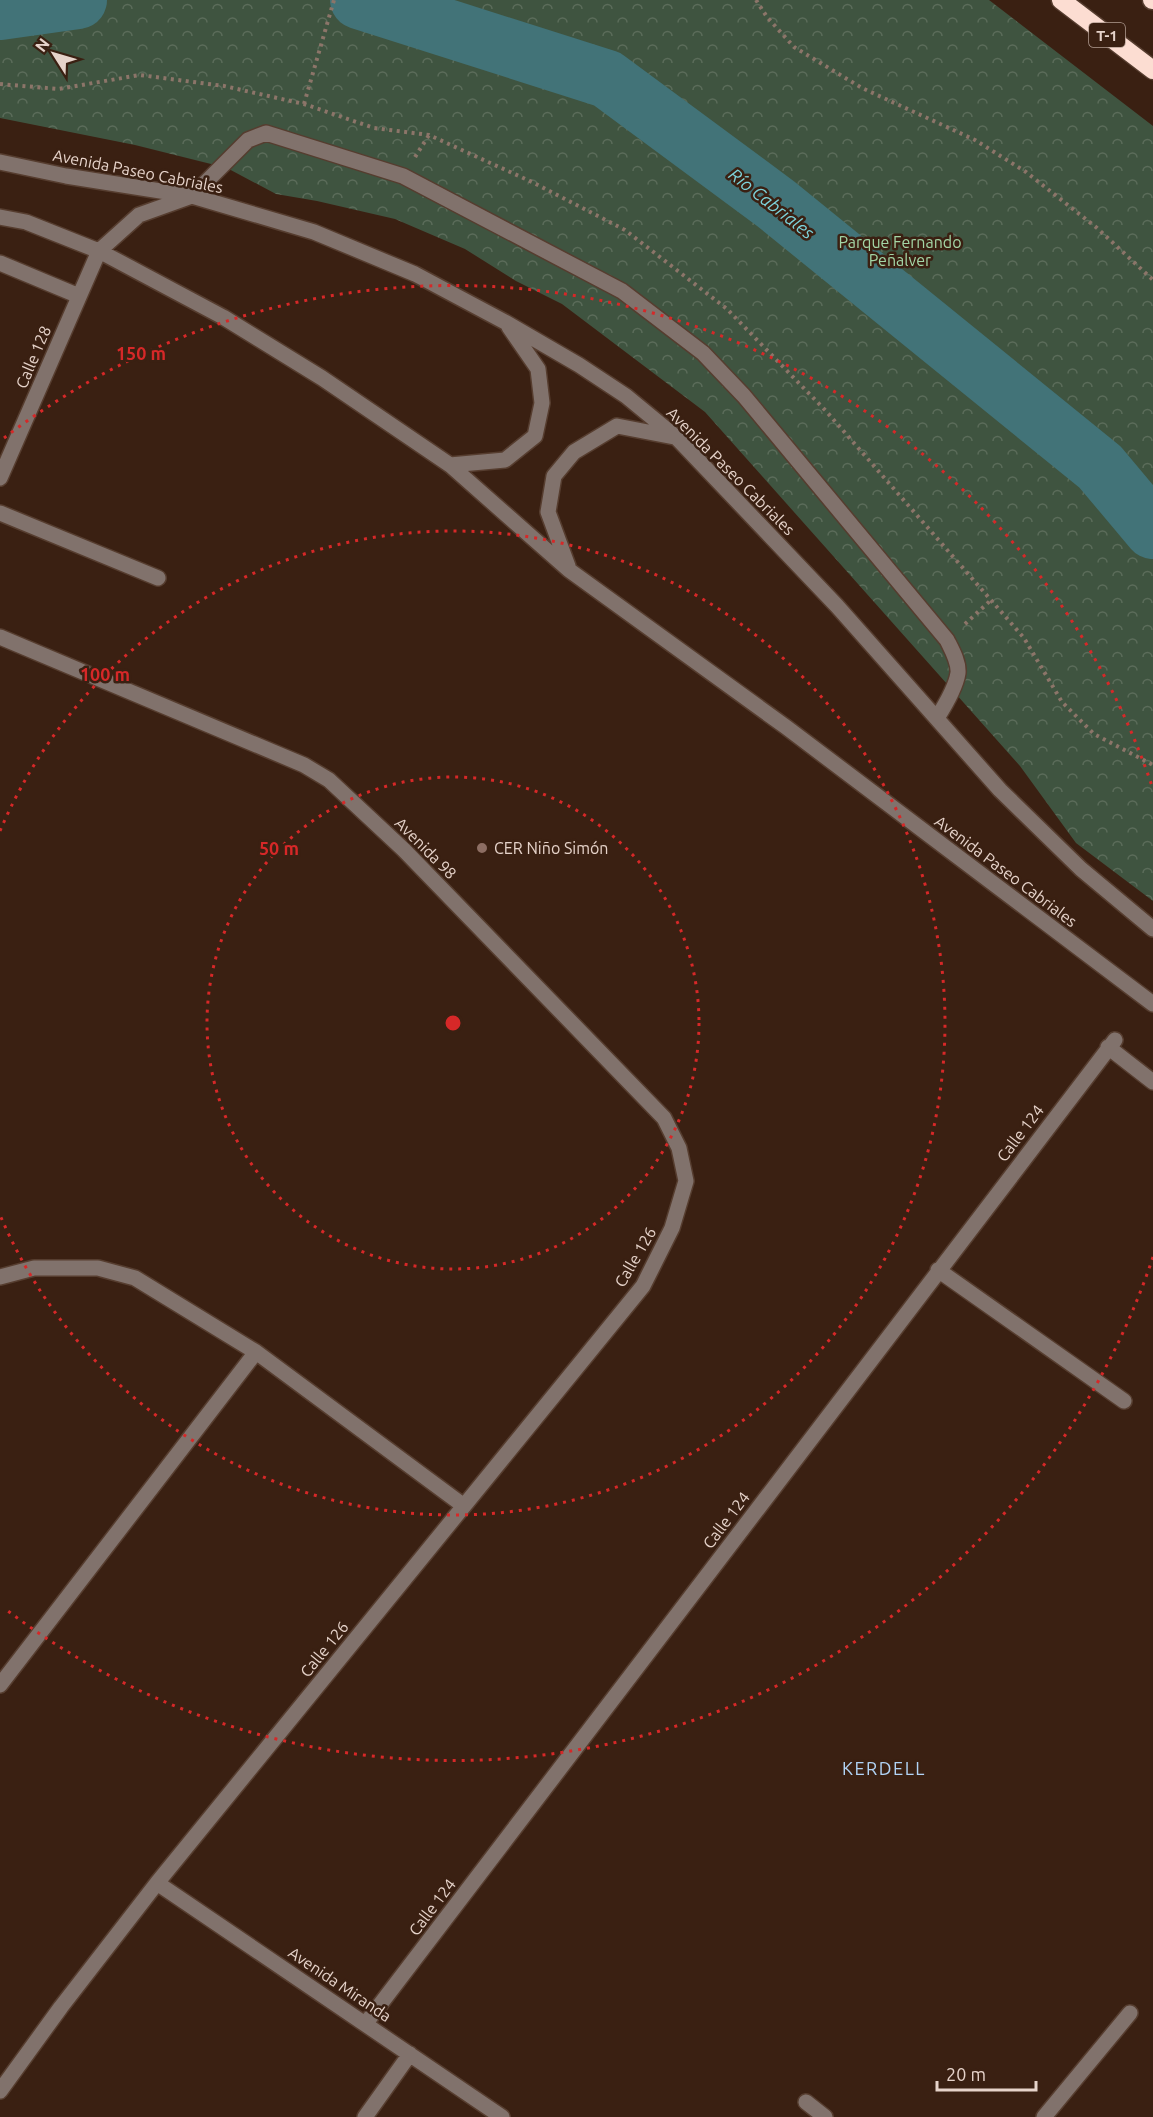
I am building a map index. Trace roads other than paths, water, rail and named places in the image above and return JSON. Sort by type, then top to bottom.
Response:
[{"type":"highway","name":"T-1","points":[[1062,0],[1153,70]]},
{"type":"street","points":[[99,251],[139,215],[192,196],[248,140],[266,133],[403,176],[622,291],[703,353],[744,396],[947,640],[955,658],[958,673],[946,704],[937,718]]},
{"type":"street","name":"Avenida Paseo Cabriales","points":[[0,162],[66,176],[192,196],[314,232],[415,274],[505,322],[579,365],[626,396],[677,438],[837,606],[1000,790],[1081,869],[1153,928]]},
{"type":"street","name":"Avenida Paseo Cabriales","points":[[0,217],[26,222],[99,251],[223,317],[322,378],[450,465],[569,570],[786,728],[1153,1004]]},
{"type":"street","name":"Calle 128","points":[[0,478],[99,251]]},
{"type":"street","points":[[0,263],[79,296]]},
{"type":"street","points":[[450,465],[505,460],[535,436],[542,403],[538,369],[505,322]]},
{"type":"street","points":[[569,570],[548,512],[554,476],[574,452],[617,426],[677,438]]},
{"type":"street","points":[[0,513],[158,578]]},
{"type":"street","name":"Avenida 98","points":[[0,637],[304,765],[329,780],[404,850],[664,1118],[679,1148],[686,1181],[672,1228]]},
{"type":"street","name":"Calle 124","points":[[366,2023],[1112,1043],[1153,1082]]},
{"type":"street","name":"Calle 126","points":[[0,2091],[61,2007],[157,1883],[643,1286],[672,1228]]},
{"type":"street","points":[[0,1277],[34,1268],[98,1268],[135,1278],[256,1352],[464,1506]]},
{"type":"street","points":[[938,1270],[1124,1401]]},
{"type":"street","points":[[0,1685],[256,1352]]},
{"type":"street","name":"Avenida Miranda","points":[[157,1883],[502,2117]]},
{"type":"street","points":[[1044,2117],[1130,2013]]},
{"type":"street","points":[[365,2117],[410,2054]]},
{"type":"street","points":[[806,2102],[825,2117]]},
{"type":"waterway","name":"Río Cabriales","points":[[0,11],[78,0]]},
{"type":"waterway","name":"Río Cabriales","points":[[359,0],[607,79],[776,204],[1100,467],[1153,530]]},
{"type":"place","name":"CER Niño Simón","points":[[482,848]]},
{"type":"district","name":"KERDELL","points":[[884,1768]]},
{"type":"park label","name":"Parque Fernando Peñalver","points":[[900,251]]}]
